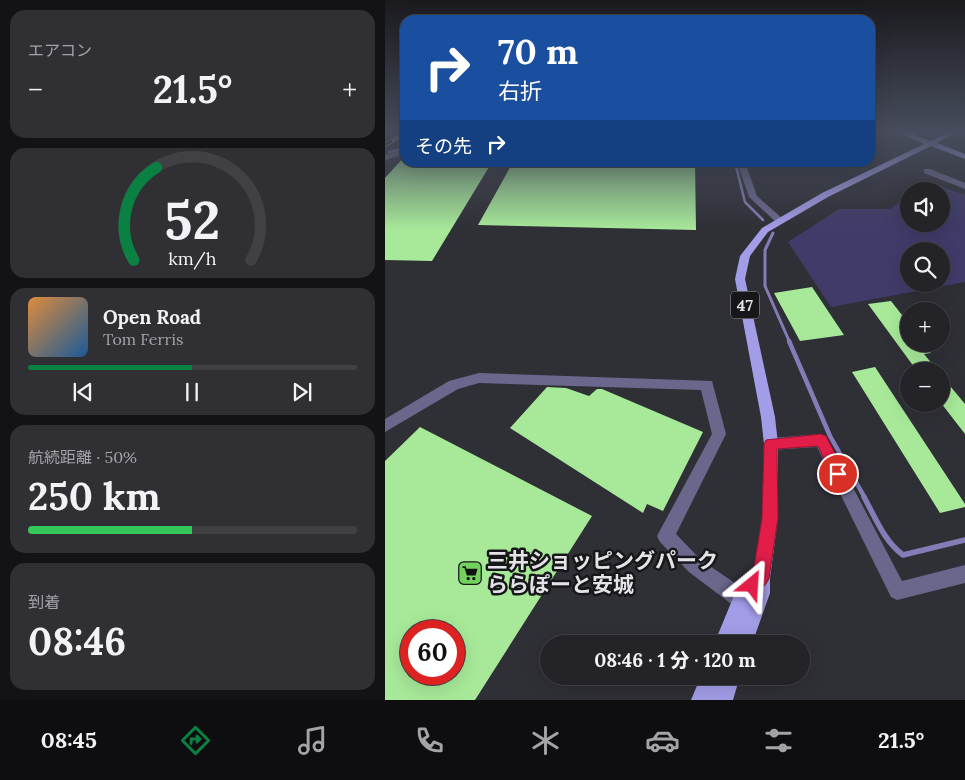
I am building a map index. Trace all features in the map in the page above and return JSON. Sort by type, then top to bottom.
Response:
[{"type":"main road","name":"47","points":[[745,635],[761,593],[761,578],[770,518],[771,444],[768,417],[740,279],[745,256],[765,230],[825,195],[889,165]]},
{"type":"main road","points":[[727,635],[744,592],[761,578]]},
{"type":"main road","points":[[702,700],[708,685]]},
{"type":"main road","points":[[722,700],[727,685]]},
{"type":"street","points":[[743,167],[753,197],[780,221]]},
{"type":"street","points":[[927,171],[965,186]]},
{"type":"street","points":[[385,426],[454,385],[479,378],[707,385],[719,434],[666,536],[695,566],[741,599]]},
{"type":"street","points":[[771,444],[821,440],[897,591],[965,574]]},
{"type":"shaded area","points":[[950,189],[965,195],[965,282],[950,285],[950,242],[900,242],[900,292],[911,292],[831,307],[788,242],[839,209],[890,209],[900,202],[900,232],[950,232]]},
{"type":"building","points":[[397,165],[400,165],[400,167],[489,167],[432,261],[385,260],[385,178]]},
{"type":"building","points":[[510,167],[695,167],[696,230],[478,225]]},
{"type":"building","points":[[812,287],[844,335],[800,341],[774,293]]},
{"type":"building","points":[[891,301],[900,312],[900,348],[868,304]]},
{"type":"building","points":[[903,352],[931,353],[924,354],[931,362],[910,362]]},
{"type":"building","points":[[875,367],[900,405],[900,412],[905,412],[965,504],[965,507],[940,513],[852,372]]},
{"type":"building","points":[[950,386],[965,404],[965,434],[948,412],[950,412]]},
{"type":"building","points":[[547,387],[566,388],[589,396],[597,389],[602,389],[703,432],[663,511],[647,504],[643,513],[510,428]]},
{"type":"building","name":"三井ショッピングパーク ららぽーと安城","points":[[420,427],[592,516],[475,700],[385,700],[385,461]]},
{"type":"waterway","points":[[736,167],[745,202],[763,220]]},
{"type":"waterway","points":[[773,233],[765,250],[765,286],[790,343]]},
{"type":"waterway","points":[[789,341],[830,436],[865,498]]},
{"type":"waterway","points":[[864,497],[885,536],[903,555],[965,540]]},
{"type":"place","name":"三井ショッピングパーク ららぽーと安城","points":[[470,573]]},
{"type":"route","points":[[752,585],[761,578],[770,518],[771,444],[821,440],[838,474]]}]
